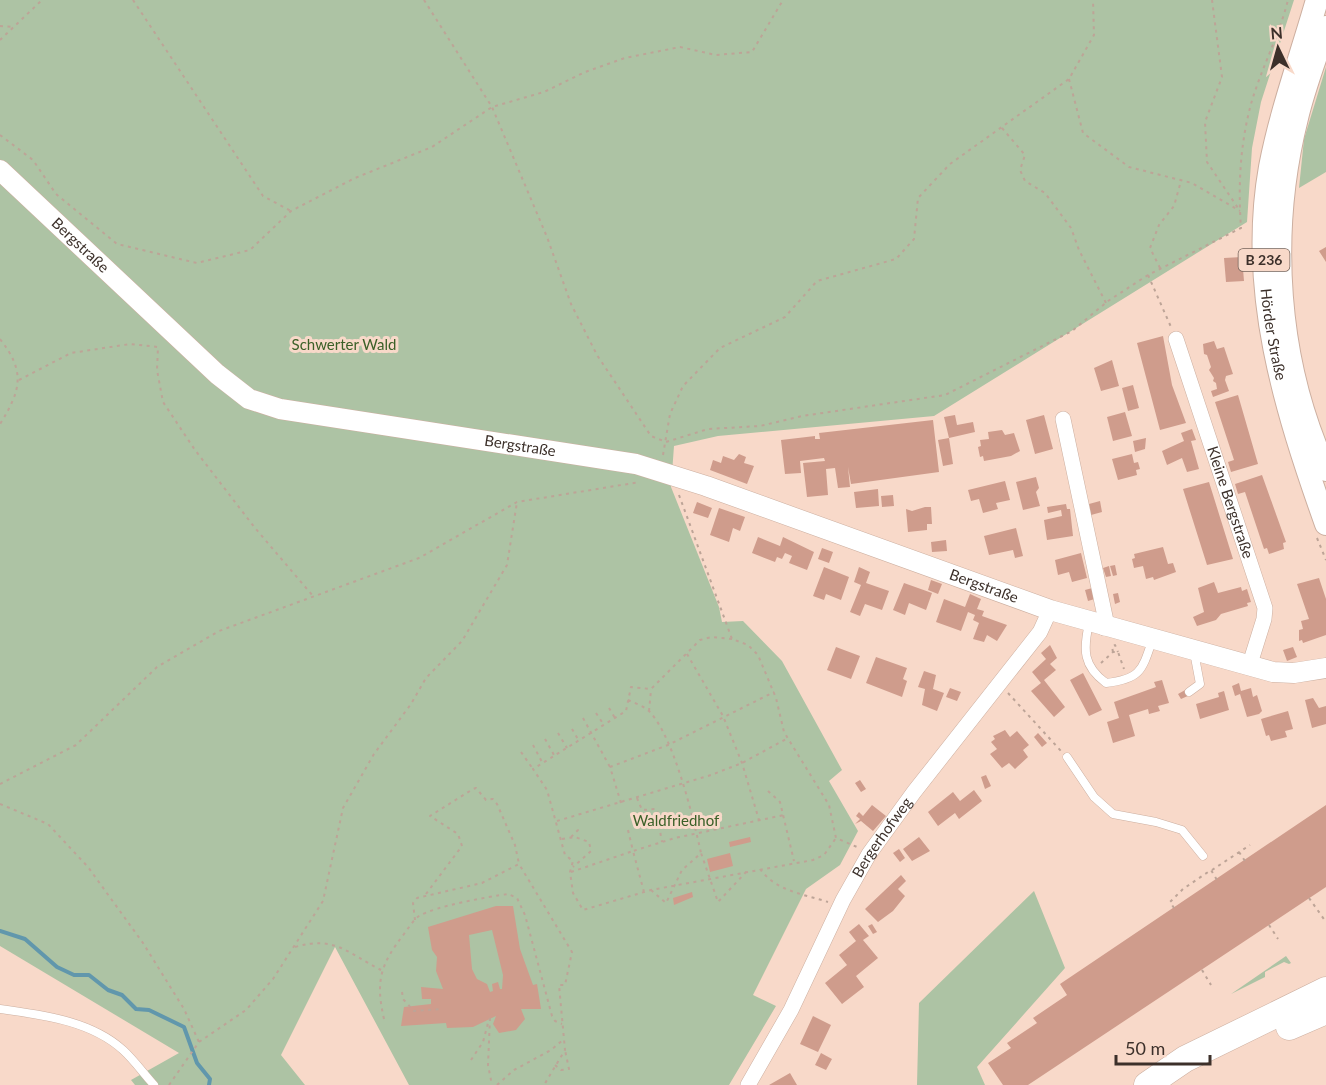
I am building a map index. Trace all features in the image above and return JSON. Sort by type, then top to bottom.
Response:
[{"type":"highway","points":[[1147,1085],[1185,1059],[1326,990]]},
{"type":"highway","points":[[1168,1085],[1188,1071],[1224,1052],[1326,1011]]},
{"type":"main road","name":"Hörder Straße","points":[[1317,0],[1279,123],[1270,170],[1264,262],[1269,329],[1282,391],[1326,524]]},
{"type":"main road","name":"Hörder Straße","points":[[1326,27],[1297,118],[1285,181],[1280,242],[1286,325],[1294,371],[1307,420],[1326,470]]},
{"type":"main road","name":"Bergstraße","points":[[0,170],[217,374],[249,399],[280,409],[612,459],[659,471],[1097,625],[1273,672],[1294,673],[1326,668]]},
{"type":"street","name":"Kleine Bergstraße","points":[[1176,339],[1264,608],[1264,619],[1249,667]]},
{"type":"street","points":[[1063,419],[1106,621],[1097,625]]},
{"type":"street","name":"Bergerhofweg","points":[[748,1085],[791,1010],[840,906],[869,854],[1040,632],[1050,610]]},
{"type":"lane","points":[[1097,625],[1084,645],[1091,672],[1106,683],[1128,680],[1143,669],[1152,640]]},
{"type":"lane","points":[[1189,692],[1200,684],[1194,652]]},
{"type":"lane","points":[[1067,757],[1094,797],[1113,814],[1156,822],[1182,830],[1203,856]]},
{"type":"lane","points":[[0,1010],[48,1016],[87,1028],[123,1049],[154,1085]]},
{"type":"path","points":[[0,40],[42,0]]},
{"type":"path","points":[[133,0],[263,196],[291,212]]},
{"type":"path","points":[[424,0],[492,106],[547,237],[571,304],[597,355],[651,436],[666,442],[708,429],[760,426],[802,416],[945,395],[1072,330],[1106,303],[1148,275],[1241,228],[1241,154],[1251,103],[1281,26],[1288,0]]},
{"type":"path","points":[[0,135],[33,160],[56,194],[117,244],[197,263],[249,250],[291,212],[355,178],[432,147],[492,106],[544,92],[585,72],[625,58],[681,47],[716,55],[752,52],[783,0]]},
{"type":"path","points":[[666,442],[670,414],[683,386],[720,348],[784,317],[817,281],[896,259],[914,239],[918,198],[950,164],[1069,79],[1094,35],[1093,0]]},
{"type":"path","points":[[1212,0],[1222,77],[1205,122],[1207,162],[1240,211]]},
{"type":"path","points":[[0,26],[15,27]]},
{"type":"path","points":[[1069,79],[1083,133],[1129,167],[1192,183],[1240,211]]},
{"type":"path","points":[[1002,128],[1024,155],[1020,170],[1025,181],[1046,193],[1071,228],[1079,250],[1106,303]]},
{"type":"path","points":[[1160,268],[1150,248],[1159,225],[1174,206],[1181,181]]},
{"type":"path","points":[[1148,275],[1176,339]]},
{"type":"path","points":[[0,339],[14,357],[19,380],[0,424]]},
{"type":"path","points":[[19,380],[71,353],[130,344],[158,347],[157,370],[164,402],[195,450],[255,528],[313,596]]},
{"type":"path","points":[[0,784],[76,746],[157,668],[219,631],[419,558],[518,502],[639,482],[659,471]]},
{"type":"path","points":[[678,493],[732,639]]},
{"type":"path","points":[[169,1085],[199,1042],[246,1010],[273,979],[294,948],[322,901],[343,808],[374,754],[411,704],[426,678],[462,641],[507,565],[518,502]]},
{"type":"path","points":[[562,839],[571,837],[585,839],[591,846],[588,856],[570,872],[573,893],[583,910],[644,892],[709,879],[747,872],[794,861],[813,860],[824,855],[836,838],[829,805],[788,738],[774,692],[758,655],[748,645],[732,639],[712,637],[700,640],[651,689],[650,711],[668,744],[684,785],[701,854],[709,879],[718,902],[747,872]]},
{"type":"path","points":[[1113,652],[1112,647],[1115,645],[1119,650],[1128,680]]},
{"type":"path","points":[[1091,672],[1113,652],[1118,652]]},
{"type":"path","points":[[687,654],[723,716],[742,763],[759,820]]},
{"type":"path","points":[[999,683],[1067,757]]},
{"type":"path","points":[[533,769],[626,711],[631,687],[651,689]]},
{"type":"path","points":[[610,766],[668,744],[774,692]]},
{"type":"path","points":[[628,700],[650,711]]},
{"type":"path","points":[[609,708],[615,718]]},
{"type":"path","points":[[596,713],[604,725]]},
{"type":"path","points":[[583,718],[610,766],[621,803]]},
{"type":"path","points":[[572,729],[579,741]]},
{"type":"path","points":[[558,733],[567,748]]},
{"type":"path","points":[[557,820],[684,785],[742,763],[788,738]]},
{"type":"path","points":[[545,739],[554,755]]},
{"type":"path","points":[[533,745],[542,762]]},
{"type":"path","points":[[521,752],[547,790],[565,855],[573,861],[573,867]]},
{"type":"path","points":[[416,920],[413,903],[426,894],[462,846],[458,834],[430,816],[476,788],[486,800],[492,799],[497,804],[515,845],[519,864],[572,952],[565,985],[559,985],[568,1069],[561,1070],[555,1065]]},
{"type":"path","points":[[768,791],[778,798],[794,861]]},
{"type":"path","points":[[637,798],[642,810],[656,809],[662,822],[660,831],[662,842]]},
{"type":"path","points":[[0,804],[48,824],[88,867],[143,943],[184,1009],[199,1042]]},
{"type":"path","points":[[570,872],[662,842],[784,815]]},
{"type":"path","points":[[571,837],[578,830],[577,825]]},
{"type":"path","points":[[628,830],[644,892]]},
{"type":"path","points":[[836,838],[869,854]]},
{"type":"path","points":[[1174,908],[1170,902],[1183,889],[1250,845]]},
{"type":"path","points":[[1239,852],[1245,861]]},
{"type":"path","points":[[651,891],[666,903],[682,870],[701,854]]},
{"type":"path","points":[[426,894],[437,895],[482,883],[519,864]]},
{"type":"path","points":[[759,869],[766,877],[784,889],[840,906]]},
{"type":"path","points":[[1211,870],[1217,880]]},
{"type":"path","points":[[384,1019],[380,992],[381,970],[389,954],[416,920],[432,912],[508,894],[517,898],[525,915],[552,1016],[555,1021],[562,1024]]},
{"type":"path","points":[[1309,898],[1326,922]]},
{"type":"path","points":[[1269,925],[1278,939]]},
{"type":"path","points":[[294,948],[309,943],[345,948],[381,970]]},
{"type":"path","points":[[1202,970],[1211,985]]},
{"type":"path","points":[[402,992],[403,999],[414,1011],[443,1009]]},
{"type":"path","points":[[471,1060],[483,1042],[490,1018],[488,1065],[492,1085]]},
{"type":"path","points":[[497,1085],[514,1070],[551,1050],[564,1039]]},
{"type":"path","points":[[544,1085],[565,1050]]},
{"type":"green space","name":"Schwerter Wald","points":[[0,0],[1294,0],[1261,102],[1252,148],[1247,222],[934,416],[718,436],[674,446],[671,487],[719,607],[722,622],[743,621],[782,661],[842,770],[829,781],[858,831],[840,865],[806,889],[753,995],[776,1006],[729,1085],[409,1085],[335,947],[281,1055],[305,1085],[135,1085],[131,1080],[179,1053],[0,946]]},
{"type":"green space","points":[[1326,67],[1326,172],[1299,188],[1304,139]]},
{"type":"green space","points":[[1034,891],[1065,968],[977,1067],[985,1085],[917,1085],[919,1003]]},
{"type":"green space","points":[[1286,956],[1291,963],[1284,962],[1265,972],[1265,977],[1231,994]]},
{"type":"building","points":[[1326,247],[1326,262],[1319,251]]},
{"type":"building","points":[[1242,257],[1244,281],[1226,282],[1224,258]]},
{"type":"building","points":[[1163,336],[1172,385],[1186,423],[1160,430],[1137,343]]},
{"type":"building","points":[[1214,341],[1217,349],[1224,347],[1233,374],[1226,376],[1225,380],[1229,391],[1213,397],[1211,391],[1217,389],[1216,383],[1209,370],[1211,367],[1207,355],[1204,354],[1203,344]]},
{"type":"building","points":[[1112,360],[1119,386],[1101,391],[1094,368]]},
{"type":"building","points":[[1133,385],[1139,408],[1128,411],[1122,388]]},
{"type":"building","points":[[1238,395],[1258,464],[1231,472],[1228,462],[1234,460],[1215,402]]},
{"type":"building","points":[[1125,412],[1132,436],[1113,441],[1107,417]]},
{"type":"building","points":[[955,415],[957,425],[973,422],[975,432],[949,438],[944,417]]},
{"type":"building","points":[[1044,415],[1053,449],[1035,454],[1026,420]]},
{"type":"building","points":[[933,420],[939,472],[851,484],[848,467],[850,487],[838,488],[835,468],[826,469],[828,495],[807,497],[803,463],[825,461],[824,458],[800,461],[801,473],[785,474],[781,440],[815,436],[815,439],[820,439],[819,433]]},
{"type":"building","points":[[1192,429],[1196,440],[1191,441],[1199,469],[1187,472],[1182,458],[1167,465],[1162,451],[1184,441],[1181,433]]},
{"type":"building","points":[[1002,430],[1005,435],[1014,433],[1020,451],[1011,456],[984,461],[983,456],[980,457],[978,447],[981,446],[980,440],[989,439],[988,432]]},
{"type":"building","points":[[949,438],[953,464],[943,466],[938,440]]},
{"type":"building","points":[[1146,438],[1145,449],[1135,452],[1133,441]]},
{"type":"building","points":[[739,454],[746,457],[744,463],[754,466],[747,484],[710,470],[713,460],[721,463],[723,456],[734,460]]},
{"type":"building","points":[[1132,454],[1134,463],[1138,462],[1140,469],[1136,470],[1137,475],[1118,480],[1112,459]]},
{"type":"building","points":[[1262,475],[1286,542],[1283,543],[1284,549],[1269,554],[1267,548],[1264,549],[1245,492],[1238,494],[1235,484]]},
{"type":"building","points":[[1036,477],[1039,488],[1036,492],[1040,506],[1023,510],[1016,482]]},
{"type":"building","points":[[1005,481],[1010,500],[996,503],[998,509],[983,513],[979,499],[971,501],[968,490]]},
{"type":"building","points":[[1209,482],[1233,559],[1207,565],[1183,489]]},
{"type":"building","points":[[878,489],[879,506],[856,508],[854,492]]},
{"type":"building","points":[[893,495],[894,506],[882,507],[881,496]]},
{"type":"building","points":[[1100,501],[1102,512],[1091,515],[1089,504]]},
{"type":"building","points":[[697,502],[712,508],[708,518],[693,513]]},
{"type":"building","points":[[1066,504],[1067,509],[1070,509],[1073,536],[1047,540],[1044,520],[1062,516],[1061,510],[1048,513],[1047,507]]},
{"type":"building","points":[[931,507],[932,524],[927,524],[927,530],[908,532],[906,509],[912,511]]},
{"type":"building","points":[[719,508],[745,517],[740,531],[733,528],[729,542],[710,535]]},
{"type":"building","points":[[1016,528],[1023,556],[1015,558],[1013,550],[989,555],[984,536]]},
{"type":"building","points":[[758,537],[780,546],[783,537],[814,552],[807,570],[789,563],[792,556],[785,553],[782,559],[777,557],[775,562],[752,553]]},
{"type":"building","points":[[946,540],[947,551],[932,552],[931,542]]},
{"type":"building","points":[[1163,547],[1168,564],[1173,563],[1176,572],[1154,580],[1153,577],[1146,579],[1143,566],[1134,568],[1132,559],[1135,558],[1134,554]]},
{"type":"building","points":[[822,548],[833,552],[829,563],[818,559]]},
{"type":"building","points":[[1081,553],[1087,578],[1072,582],[1069,572],[1058,575],[1055,560]]},
{"type":"building","points":[[1115,565],[1117,575],[1113,576],[1110,566]]},
{"type":"building","points":[[1109,566],[1111,576],[1106,577],[1103,568]]},
{"type":"building","points":[[824,567],[849,577],[841,600],[826,594],[824,600],[813,596]]},
{"type":"building","points":[[859,567],[870,572],[866,583],[889,591],[882,610],[865,604],[860,616],[850,612],[861,585],[854,582]]},
{"type":"building","points":[[1319,578],[1326,599],[1326,635],[1303,643],[1302,640],[1299,641],[1299,630],[1303,629],[1301,621],[1309,619],[1297,584]]},
{"type":"building","points":[[931,580],[942,584],[938,594],[928,590]]},
{"type":"building","points":[[1214,582],[1218,593],[1241,587],[1242,591],[1247,589],[1251,602],[1247,603],[1248,606],[1221,614],[1216,620],[1197,626],[1193,617],[1204,612],[1198,588]]},
{"type":"building","points":[[904,583],[932,593],[926,610],[909,603],[905,615],[893,610]]},
{"type":"building","points":[[1096,587],[1098,598],[1088,601],[1085,590]]},
{"type":"building","points":[[1118,593],[1120,602],[1115,604],[1113,594]]},
{"type":"building","points":[[970,594],[981,599],[977,609],[984,611],[982,616],[1007,625],[997,641],[987,635],[984,642],[973,639],[979,623],[973,620],[975,615],[968,612],[961,631],[936,622],[944,599],[965,607]]},
{"type":"building","points":[[1050,645],[1057,658],[1050,664],[1056,670],[1044,680],[1065,707],[1054,717],[1031,691],[1041,683],[1032,672],[1046,659],[1041,653]]},
{"type":"building","points":[[836,647],[860,656],[851,679],[827,670]]},
{"type":"building","points":[[1293,647],[1297,657],[1287,661],[1283,650]]},
{"type":"building","points":[[876,657],[907,668],[903,679],[907,681],[902,697],[866,683]]},
{"type":"building","points":[[924,671],[936,675],[933,689],[944,693],[937,711],[922,705],[925,689],[918,687]]},
{"type":"building","points":[[1083,673],[1102,710],[1089,716],[1070,680]]},
{"type":"building","points":[[1162,680],[1169,703],[1158,706],[1160,711],[1149,714],[1148,709],[1129,715],[1135,736],[1113,743],[1107,722],[1119,718],[1114,702],[1156,687],[1154,682]]},
{"type":"building","points":[[1239,683],[1241,691],[1251,688],[1253,697],[1257,695],[1262,711],[1259,714],[1247,717],[1240,694],[1235,696],[1232,686]]},
{"type":"building","points":[[950,688],[961,692],[957,701],[946,697]]},
{"type":"building","points":[[1187,689],[1190,695],[1181,699],[1178,694]]},
{"type":"building","points":[[1224,691],[1229,710],[1200,719],[1196,704],[1219,697],[1218,693]]},
{"type":"building","points":[[1313,698],[1319,708],[1326,706],[1326,724],[1312,728],[1305,700]]},
{"type":"building","points":[[1288,711],[1293,729],[1285,731],[1287,737],[1271,741],[1269,735],[1266,736],[1261,719]]},
{"type":"building","points":[[1005,730],[1010,737],[1017,731],[1029,745],[1023,750],[1028,757],[1015,769],[1009,763],[1002,768],[990,754],[997,749],[991,742],[995,739],[993,736]]},
{"type":"building","points":[[1038,733],[1047,743],[1042,747],[1034,737]]},
{"type":"building","points":[[986,775],[991,786],[985,789],[981,777]]},
{"type":"building","points":[[860,780],[866,789],[861,792],[855,783]]},
{"type":"building","points":[[974,790],[982,801],[959,819],[955,813],[938,826],[928,812],[953,792],[960,801]]},
{"type":"building","points":[[872,805],[886,816],[873,831],[861,821],[855,824],[860,819],[856,816],[859,812],[863,816]]},
{"type":"building","points":[[1326,805],[1326,887],[1028,1085],[1003,1085],[988,1063],[1011,1048],[1007,1043],[1037,1023],[1033,1018],[1067,995],[1060,984]]},
{"type":"building","points":[[750,837],[751,842],[730,847],[729,842]]},
{"type":"building","points":[[919,837],[930,851],[912,861],[903,849]]},
{"type":"building","points":[[899,849],[905,858],[900,862],[893,853]]},
{"type":"building","points":[[730,853],[733,866],[710,872],[707,859]]},
{"type":"building","points":[[901,875],[906,881],[898,889],[905,896],[893,911],[878,922],[865,909]]},
{"type":"building","points":[[692,892],[693,897],[674,905],[673,898]]},
{"type":"building","points":[[496,906],[513,906],[520,949],[533,985],[537,984],[541,1009],[521,1009],[525,1019],[516,1030],[499,1033],[493,1024],[496,1016],[473,1027],[447,1028],[446,1023],[401,1026],[404,1007],[431,1004],[431,999],[422,999],[421,987],[443,989],[436,971],[437,957],[432,950],[428,927]],"holes":[[[492,930],[503,975],[502,989],[498,982],[492,984],[493,991],[490,992],[487,984],[477,979],[472,969],[469,935]]]},
{"type":"building","points":[[859,924],[869,936],[863,940],[878,958],[856,976],[864,987],[842,1004],[825,983],[847,965],[839,955],[856,941],[849,932]]},
{"type":"building","points":[[872,924],[877,932],[873,934],[868,926]]},
{"type":"building","points":[[813,1016],[831,1025],[818,1052],[800,1044]]},
{"type":"building","points":[[821,1053],[832,1059],[826,1070],[815,1065]]},
{"type":"building","points":[[790,1073],[797,1085],[769,1085]]},
{"type":"waterway","points":[[0,931],[25,939],[57,967],[74,975],[89,975],[108,990],[122,995],[136,1009],[149,1010],[184,1027],[197,1063],[210,1079],[209,1085]]},
{"type":"park label","name":"Waldfriedhof","points":[[676,821]]}]
